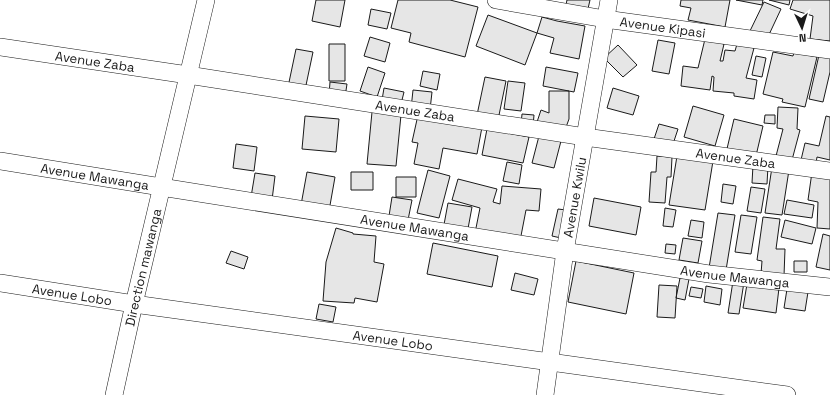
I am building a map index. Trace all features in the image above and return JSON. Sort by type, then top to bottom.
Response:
[{"type":"street","name":"Direction mawanga","points":[[114,395],[161,187],[206,0]]},
{"type":"street","name":"Avenue Kipasi","points":[[496,0],[605,19],[830,50]]},
{"type":"street","name":"Avenue Kwilu","points":[[545,395],[565,251],[609,0]]},
{"type":"street","name":"Avenue Zaba","points":[[0,47],[585,137],[830,171]]},
{"type":"street","name":"Avenue Mawanga","points":[[0,161],[709,274],[830,287]]},
{"type":"street","name":"Avenue Lobo","points":[[0,283],[134,304],[787,395]]},
{"type":"building","points":[[316,0],[345,0],[340,27],[312,21]]},
{"type":"building","points":[[398,0],[450,0],[478,7],[465,57],[409,42],[411,33],[391,28]]},
{"type":"building","points":[[567,0],[590,0],[587,13],[565,9]]},
{"type":"building","points":[[681,0],[730,0],[725,27],[688,20],[691,8],[680,6]]},
{"type":"building","points":[[736,0],[763,0],[762,5]]},
{"type":"building","points":[[769,0],[790,0],[789,5]]},
{"type":"building","points":[[793,0],[830,0],[830,41],[810,39],[813,16],[790,9]]},
{"type":"building","points":[[764,2],[781,9],[766,41],[749,33]]},
{"type":"building","points":[[371,9],[391,13],[387,29],[368,25]]},
{"type":"building","points":[[488,15],[537,33],[525,65],[476,46]]},
{"type":"building","points":[[542,17],[585,26],[579,59],[550,53],[554,38],[537,33]]},
{"type":"building","points":[[370,37],[390,43],[385,62],[364,56]]},
{"type":"building","points":[[705,39],[724,44],[720,61],[723,61],[725,50],[735,51],[737,44],[754,48],[746,78],[757,80],[754,99],[734,96],[734,93],[713,91],[714,77],[712,76],[710,90],[681,86],[683,66],[698,68]]},
{"type":"building","points":[[658,40],[675,43],[669,74],[652,71]]},
{"type":"building","points":[[329,44],[345,44],[345,81],[329,81]]},
{"type":"building","points":[[618,45],[637,65],[623,77],[604,58]]},
{"type":"building","points":[[296,49],[313,52],[305,90],[288,87]]},
{"type":"building","points":[[773,52],[793,56],[794,52],[817,57],[805,107],[782,102],[783,99],[763,94]]},
{"type":"building","points":[[819,55],[830,58],[830,72],[823,102],[809,99]]},
{"type":"building","points":[[756,56],[766,58],[762,77],[752,75]]},
{"type":"building","points":[[368,67],[385,73],[377,97],[360,91]]},
{"type":"building","points":[[546,67],[578,73],[574,92],[543,86]]},
{"type":"building","points":[[423,71],[440,74],[437,90],[420,86]]},
{"type":"building","points":[[485,77],[506,81],[498,120],[477,115]]},
{"type":"building","points":[[508,81],[525,83],[521,111],[504,109]]},
{"type":"building","points":[[330,82],[347,84],[345,97],[329,95]]},
{"type":"building","points":[[384,88],[404,92],[401,104],[382,100]]},
{"type":"building","points":[[613,88],[639,96],[633,115],[607,108]]},
{"type":"building","points":[[413,90],[432,92],[430,110],[411,109]]},
{"type":"building","points":[[549,91],[569,91],[569,119],[565,130],[537,122],[541,110],[549,113]]},
{"type":"building","points":[[693,106],[724,115],[715,146],[684,137]]},
{"type":"building","points":[[778,107],[798,108],[797,129],[800,130],[792,160],[776,156],[783,129],[777,128]]},
{"type":"building","points":[[372,112],[401,115],[396,166],[367,164]]},
{"type":"building","points":[[522,114],[534,115],[533,126],[521,125]]},
{"type":"building","points":[[418,115],[482,127],[477,154],[443,148],[439,169],[414,164],[418,143],[412,142]]},
{"type":"building","points":[[765,115],[775,115],[775,124],[764,123]]},
{"type":"building","points":[[305,116],[339,119],[336,152],[302,149]]},
{"type":"building","points":[[826,116],[830,117],[830,160],[817,157],[816,163],[801,160],[805,143],[819,146]]},
{"type":"building","points":[[734,119],[763,126],[755,160],[726,153]]},
{"type":"building","points":[[659,124],[678,129],[672,147],[653,142]]},
{"type":"building","points":[[487,129],[529,137],[523,163],[482,155]]},
{"type":"building","points":[[539,136],[561,141],[554,168],[532,163]]},
{"type":"building","points":[[236,144],[257,147],[254,171],[233,168]]},
{"type":"building","points":[[657,156],[672,157],[671,177],[667,177],[665,203],[649,202],[651,172],[656,172]]},
{"type":"building","points":[[677,156],[713,161],[705,210],[669,205]]},
{"type":"building","points":[[507,162],[522,165],[519,184],[503,181]]},
{"type":"building","points":[[753,165],[768,166],[767,184],[752,183]]},
{"type":"building","points":[[772,167],[789,170],[782,215],[765,213]]},
{"type":"building","points":[[428,170],[450,176],[439,218],[417,213]]},
{"type":"building","points":[[307,172],[335,177],[329,211],[301,205]]},
{"type":"building","points":[[351,172],[373,172],[373,190],[351,190]]},
{"type":"building","points":[[812,172],[830,175],[830,229],[817,228],[818,202],[808,200]]},
{"type":"building","points":[[255,173],[275,176],[272,200],[251,197]]},
{"type":"building","points":[[396,177],[416,177],[416,197],[396,197]]},
{"type":"building","points":[[458,179],[497,189],[493,202],[500,204],[502,186],[541,189],[539,211],[526,210],[520,241],[475,233],[480,208],[452,200]]},
{"type":"building","points":[[723,184],[736,186],[733,204],[721,202]]},
{"type":"building","points":[[751,187],[765,189],[761,213],[747,211]]},
{"type":"building","points":[[392,197],[412,200],[408,220],[389,216]]},
{"type":"building","points":[[594,198],[641,207],[636,235],[589,226]]},
{"type":"building","points":[[787,200],[814,205],[812,218],[784,214]]},
{"type":"building","points":[[448,203],[472,207],[467,234],[443,230]]},
{"type":"building","points":[[665,208],[676,210],[673,227],[663,226]]},
{"type":"building","points":[[558,209],[566,210],[561,238],[552,236]]},
{"type":"building","points":[[718,213],[735,215],[726,270],[709,268]]},
{"type":"building","points":[[741,215],[757,217],[751,254],[735,252]]},
{"type":"building","points":[[763,217],[780,219],[776,249],[785,249],[784,276],[761,274],[762,261],[757,260]]},
{"type":"building","points":[[691,220],[704,222],[702,238],[688,236]]},
{"type":"building","points":[[785,220],[816,228],[812,244],[781,237]]},
{"type":"building","points":[[336,228],[353,234],[376,236],[374,262],[384,264],[377,302],[355,298],[354,303],[323,301],[326,262]]},
{"type":"building","points":[[823,234],[830,236],[830,270],[816,267]]},
{"type":"building","points":[[683,238],[702,241],[698,263],[679,260]]},
{"type":"building","points":[[433,243],[498,256],[492,287],[427,274]]},
{"type":"building","points":[[666,244],[676,245],[675,254],[665,253]]},
{"type":"building","points":[[231,251],[248,257],[244,269],[226,263]]},
{"type":"building","points":[[576,261],[634,273],[626,314],[568,302]]},
{"type":"building","points":[[794,261],[807,261],[807,272],[794,272]]},
{"type":"building","points":[[515,273],[538,279],[534,295],[511,290]]},
{"type":"building","points":[[680,278],[689,279],[685,300],[676,298]]},
{"type":"building","points":[[733,281],[744,282],[739,314],[728,313]]},
{"type":"building","points":[[747,284],[779,288],[776,313],[743,308]]},
{"type":"building","points":[[659,285],[677,286],[675,318],[657,317]]},
{"type":"building","points":[[706,286],[722,289],[720,305],[704,302]]},
{"type":"building","points":[[691,287],[703,289],[701,298],[689,296]]},
{"type":"building","points":[[787,289],[808,292],[805,311],[784,308]]},
{"type":"building","points":[[319,304],[336,307],[333,322],[316,319]]}]
